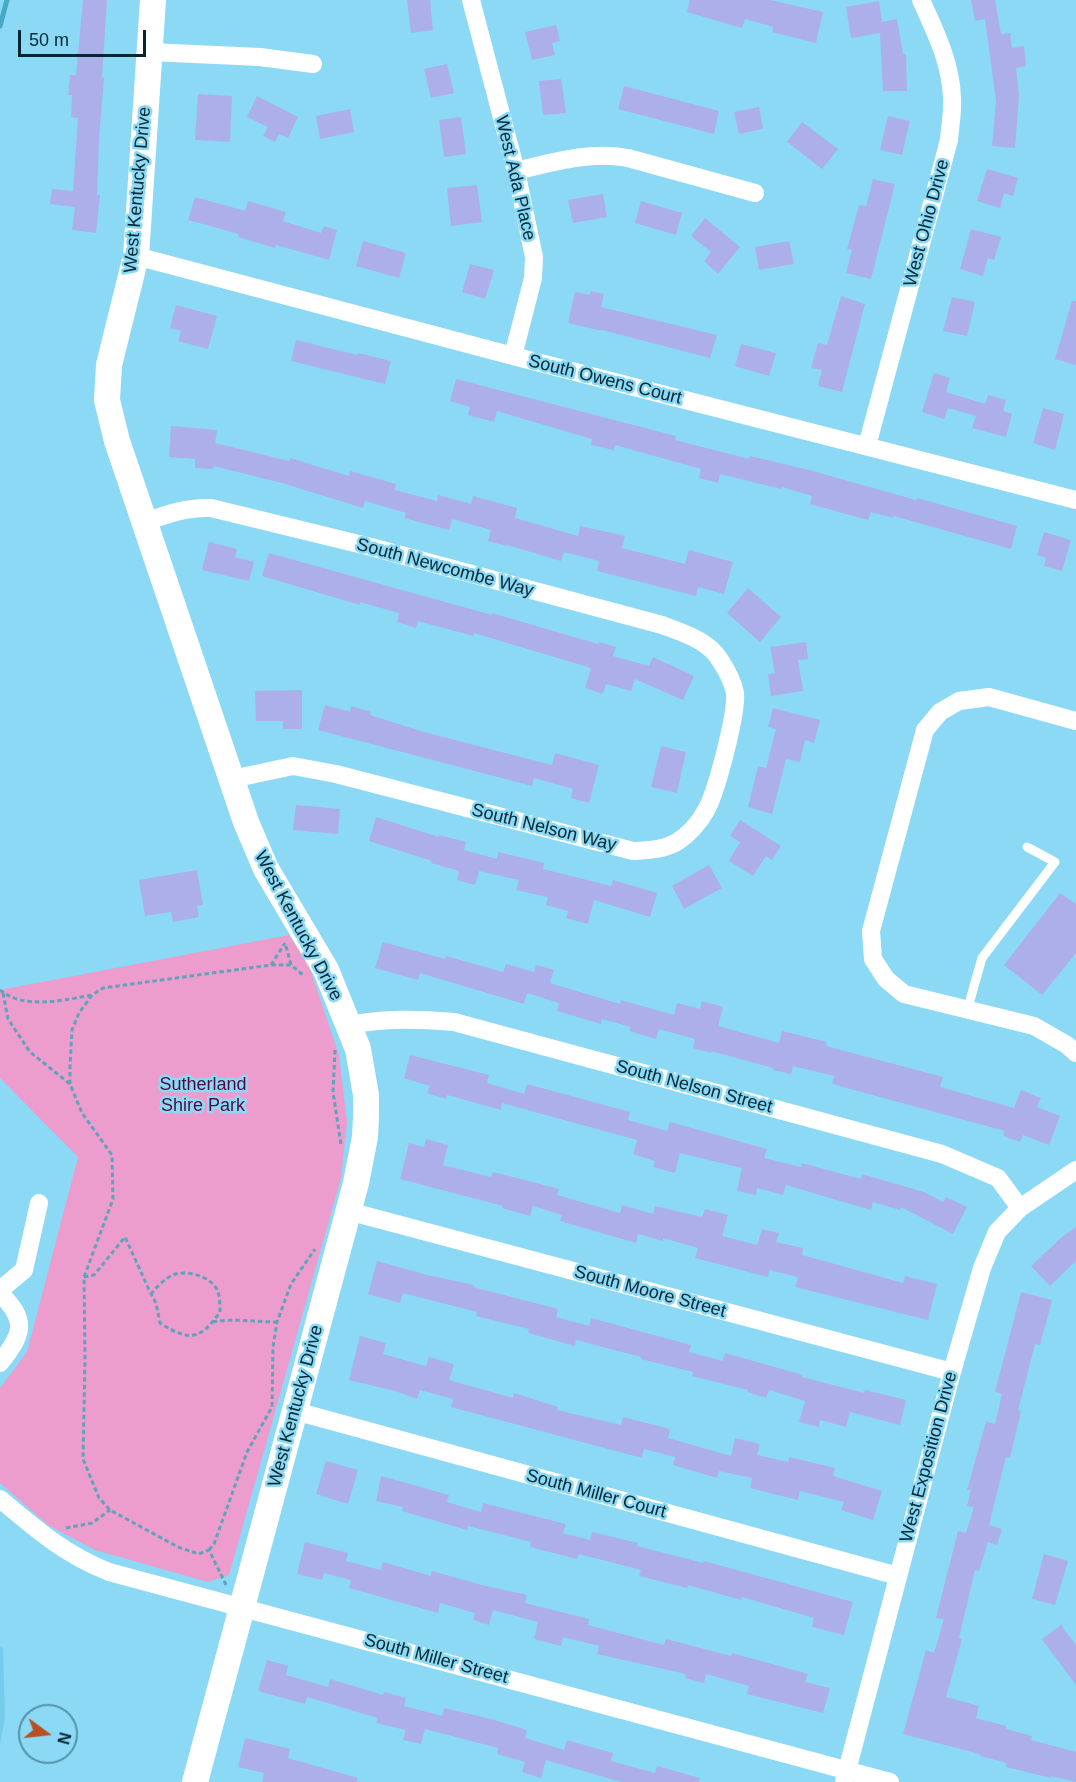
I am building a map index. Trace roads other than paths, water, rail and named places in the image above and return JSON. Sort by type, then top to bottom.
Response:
[{"type":"street","name":"West Kentucky Drive","points":[[153,0],[136,256],[109,365],[107,400],[117,441],[144,523],[250,831],[266,869],[326,970],[358,1048],[363,1074],[366,1117],[361,1159],[295,1411],[231,1605],[195,1782]]},
{"type":"street","name":"West Ada Place","points":[[471,0],[516,171],[534,257],[533,278],[513,356]]},
{"type":"street","name":"West Ohio Drive","points":[[867,446],[949,140],[952,97],[947,66],[938,38],[921,0]]},
{"type":"street","points":[[150,52],[260,57],[313,64]]},
{"type":"street","points":[[516,171],[582,155],[608,154],[755,193]]},
{"type":"street","name":"South Owens Court","points":[[136,256],[513,356],[1076,500]]},
{"type":"street","name":"South Newcombe Way","points":[[144,523],[171,512],[211,508],[360,544],[662,625],[688,635],[708,647],[719,658],[728,675]]},
{"type":"street","name":"South Nelson Way","points":[[232,779],[293,766],[336,774],[633,851],[662,849],[678,841],[694,827],[706,811],[721,769],[735,707],[735,691],[728,675]]},
{"type":"street","points":[[1076,721],[989,697],[959,701],[940,712],[925,730],[871,931],[873,959],[886,979],[904,994],[1034,1026],[1067,1045],[1076,1053]]},
{"type":"street","name":"South Nelson Street","points":[[349,1025],[412,1018],[454,1022],[942,1154],[998,1178],[1020,1208]]},
{"type":"street","name":"West Exposition Drive","points":[[845,1777],[952,1372],[982,1268],[997,1232],[1020,1208],[1076,1170]]},
{"type":"street","points":[[0,1363],[16,1343],[20,1321],[12,1305],[0,1292],[24,1270],[39,1203]]},
{"type":"street","name":"South Moore Street","points":[[348,1211],[952,1372]]},
{"type":"street","name":"South Miller Court","points":[[295,1411],[898,1576]]},
{"type":"street","name":"South Miller Street","points":[[0,1499],[45,1537],[88,1564],[110,1572],[561,1693],[845,1777],[890,1782]]},
{"type":"lane","points":[[967,1011],[982,958],[1055,862],[1027,847]]},
{"type":"waterway","points":[[0,26],[7,0]]},
{"type":"park label","name":"Sutherland Shire Park","points":[[203,1095]]}]
